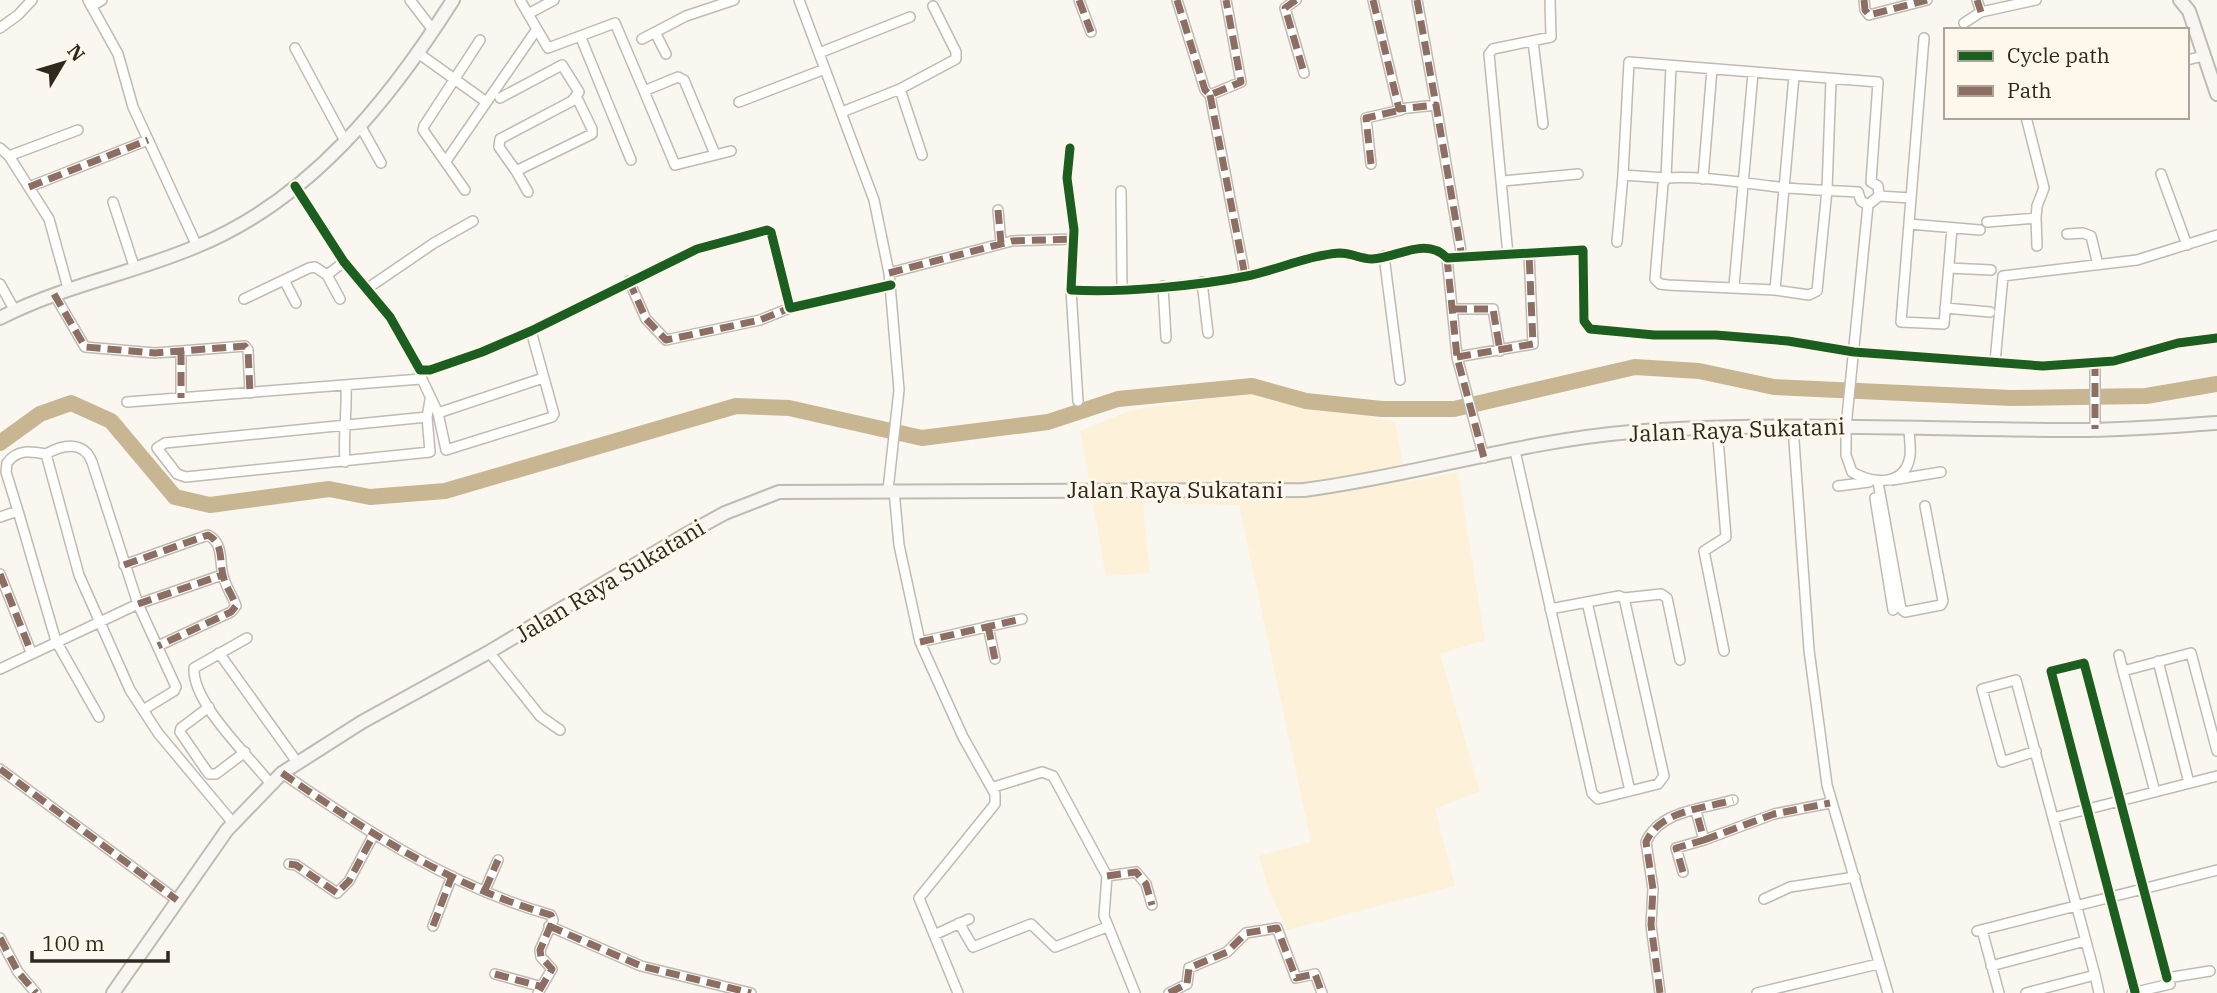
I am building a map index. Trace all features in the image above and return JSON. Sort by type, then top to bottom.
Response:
[{"type":"main road","points":[[0,318],[68,288],[135,269],[198,246],[256,215],[346,143],[418,53],[453,0]]},
{"type":"main road","points":[[2180,0],[2189,11],[2217,94]]},
{"type":"main road","name":"Jalan Raya Sukatani","points":[[113,993],[230,826],[282,773],[362,722],[489,652],[683,536],[756,500],[779,492],[1304,489],[1363,482],[1627,432],[1717,426],[2095,429],[2217,423]]},
{"type":"street","points":[[0,28],[33,0]]},
{"type":"street","points":[[102,0],[90,3],[118,54],[133,107],[198,246]]},
{"type":"street","points":[[411,0],[433,30]]},
{"type":"street","points":[[520,0],[546,46],[551,48],[559,67]]},
{"type":"street","points":[[528,14],[554,0]]},
{"type":"street","points":[[642,39],[686,16],[734,0]]},
{"type":"street","points":[[799,0],[874,200],[889,273],[896,333],[898,402],[891,490],[899,545],[920,642],[963,737],[994,787],[995,804],[919,898],[958,993]]},
{"type":"street","points":[[1079,0],[1091,32]]},
{"type":"street","points":[[1177,0],[1206,93],[1210,95],[1245,276]]},
{"type":"street","points":[[1210,95],[1241,82],[1226,0]]},
{"type":"street","points":[[1296,0],[1285,8],[1304,73]]},
{"type":"street","points":[[1373,0],[1401,110]]},
{"type":"street","points":[[1417,0],[1462,257]]},
{"type":"street","points":[[1508,255],[1489,54],[1493,49],[1546,39],[1553,34],[1550,0]]},
{"type":"street","points":[[1864,0],[1869,15],[1927,0]]},
{"type":"street","points":[[1977,0],[1981,12]]},
{"type":"street","points":[[1964,23],[1981,12],[2036,0]]},
{"type":"street","points":[[842,112],[900,89],[957,57],[933,6]]},
{"type":"street","points":[[819,53],[910,17]]},
{"type":"street","points":[[551,48],[615,23],[675,165],[731,151]]},
{"type":"street","points":[[446,161],[537,29]]},
{"type":"street","points":[[654,33],[666,54]]},
{"type":"street","points":[[581,38],[631,160]]},
{"type":"street","points":[[1924,38],[1901,322],[1944,324],[1952,228]]},
{"type":"street","points":[[464,190],[423,130],[480,40]]},
{"type":"street","points":[[1533,41],[1543,124]]},
{"type":"street","points":[[295,48],[346,143]]},
{"type":"street","points":[[418,53],[485,101]]},
{"type":"street","points":[[2189,60],[2203,56]]},
{"type":"street","points":[[1617,242],[1629,62],[1878,82],[1871,182],[1858,192],[1623,174]]},
{"type":"street","points":[[500,98],[565,66],[579,92],[577,98],[500,139],[499,147],[528,191]]},
{"type":"street","points":[[1671,66],[1666,178],[1662,184],[1655,279],[1660,284],[1668,285],[1734,286],[1809,295],[1817,291],[1826,190],[1831,80]]},
{"type":"street","points":[[739,102],[825,69]]},
{"type":"street","points":[[1703,179],[1712,69]]},
{"type":"street","points":[[1734,286],[1753,73]]},
{"type":"street","points":[[1775,290],[1794,76]]},
{"type":"street","points":[[644,91],[678,77],[684,80],[715,155]]},
{"type":"street","points":[[900,89],[922,155]]},
{"type":"street","points":[[516,171],[592,134],[577,98]]},
{"type":"street","points":[[1371,164],[1367,118],[1436,105]]},
{"type":"street","points":[[2027,119],[2044,188],[2037,206],[2037,246]]},
{"type":"street","points":[[360,127],[382,163]]},
{"type":"street","points":[[68,288],[49,219],[3,152],[78,130]]},
{"type":"street","points":[[29,187],[148,140]]},
{"type":"street","points":[[1070,148],[1067,177],[1073,240],[1071,290],[1078,401]]},
{"type":"street","points":[[1503,181],[1578,174]]},
{"type":"street","points":[[2161,174],[2187,245]]},
{"type":"street","points":[[1871,182],[1878,186],[1879,196]]},
{"type":"street","points":[[295,186],[344,262],[390,317],[438,413],[446,450]]},
{"type":"street","points":[[1121,191],[1122,289]]},
{"type":"street","points":[[1858,192],[1861,201],[1868,205]]},
{"type":"street","points":[[1909,427],[1910,458],[1902,472],[1877,482],[1852,472],[1846,455],[1846,427],[1868,205],[1879,196],[1911,198]]},
{"type":"street","points":[[113,202],[135,269]]},
{"type":"street","points":[[998,210],[1001,243]]},
{"type":"street","points":[[1987,222],[2036,218]]},
{"type":"street","points":[[368,288],[434,243],[473,221]]},
{"type":"street","points":[[1909,224],[1980,230]]},
{"type":"street","points":[[127,402],[346,386],[420,375],[531,331],[696,249],[770,230],[790,308]]},
{"type":"street","points":[[2067,234],[2083,233],[2091,236],[2098,265]]},
{"type":"street","points":[[1995,362],[2003,276],[2137,260],[2217,235]]},
{"type":"street","points":[[889,273],[1001,243],[1073,240]]},
{"type":"street","points":[[1071,290],[1122,289],[1202,282],[1245,276],[1338,253],[1370,259],[1423,248],[1438,250],[1447,258],[1457,357],[1484,458]]},
{"type":"street","points":[[1447,258],[1583,250],[1586,279],[1584,321],[1590,329],[1788,341],[1854,352],[2043,366],[2114,361],[2178,343],[2217,338]]},
{"type":"street","points":[[1457,357],[1533,344],[1529,253]]},
{"type":"street","points":[[1384,256],[1400,380]]},
{"type":"street","points":[[327,275],[344,262]]},
{"type":"street","points":[[244,299],[315,267],[327,275],[340,299]]},
{"type":"street","points":[[1949,268],[1991,270]]},
{"type":"street","points":[[284,280],[296,303]]},
{"type":"street","points":[[629,281],[646,319],[666,340],[760,320],[790,308],[891,285]]},
{"type":"street","points":[[1202,282],[1208,333]]},
{"type":"street","points":[[0,284],[15,311]]},
{"type":"street","points":[[1163,286],[1166,338]]},
{"type":"street","points":[[54,294],[85,347],[155,353],[245,346],[248,350],[250,393]]},
{"type":"street","points":[[1945,308],[1990,312]]},
{"type":"street","points":[[1453,309],[1493,309],[1500,351]]},
{"type":"street","points":[[427,417],[160,444],[158,448],[177,474],[186,477],[345,463],[456,449],[552,417],[554,414],[531,331]]},
{"type":"street","points":[[181,351],[181,398]]},
{"type":"street","points":[[2095,362],[2095,429]]},
{"type":"street","points":[[438,413],[543,378]]},
{"type":"street","points":[[345,463],[343,426],[347,409],[346,386]]},
{"type":"street","points":[[430,400],[427,417],[430,452]]},
{"type":"street","points":[[1717,426],[1726,537],[1704,551],[1724,652]]},
{"type":"street","points":[[1793,427],[1809,650],[1830,803],[1855,877],[1888,993]]},
{"type":"street","points":[[99,717],[56,640],[6,472],[7,463],[19,453],[30,451],[46,454],[70,446],[82,447],[88,452],[138,604],[173,676],[176,689],[143,710]]},
{"type":"street","points":[[1515,452],[1592,793],[1598,799],[1658,784],[1664,776],[1625,598]]},
{"type":"street","points":[[46,454],[79,575],[130,690],[230,826]]},
{"type":"street","points":[[1838,486],[1941,472]]},
{"type":"street","points":[[1877,482],[1901,609],[1905,612],[1941,605],[1943,601],[1925,506]]},
{"type":"street","points":[[1877,482],[1893,610]]},
{"type":"street","points":[[0,517],[18,511]]},
{"type":"street","points":[[124,565],[191,538],[208,535],[220,549],[222,575],[236,604],[233,610],[158,646]]},
{"type":"street","points":[[0,574],[31,652]]},
{"type":"street","points":[[0,669],[56,640],[102,624],[138,604],[222,575]]},
{"type":"street","points":[[1550,609],[1619,596],[1625,598],[1661,594],[1667,598],[1681,660]]},
{"type":"street","points":[[1587,602],[1630,791]]},
{"type":"street","points":[[920,642],[1022,619]]},
{"type":"street","points":[[988,626],[995,659]]},
{"type":"street","points":[[247,638],[193,670],[195,686],[270,783]]},
{"type":"street","points":[[489,652],[540,716],[560,730]]},
{"type":"street","points":[[219,653],[297,762]]},
{"type":"street","points":[[2123,671],[2190,653],[2217,751]]},
{"type":"street","points":[[2119,655],[2155,792]]},
{"type":"street","points":[[2158,662],[2189,783]]},
{"type":"street","points":[[2084,663],[2170,984],[2133,993],[2087,810],[2050,671],[2084,663]]},
{"type":"street","points":[[2036,751],[2002,762],[1982,689],[2016,680],[2036,751],[2099,993]]},
{"type":"street","points":[[209,707],[181,728],[180,732],[206,770],[216,774],[245,752]]},
{"type":"street","points":[[0,769],[177,900]]},
{"type":"street","points":[[994,787],[1042,772],[1053,776],[1107,876],[1104,916],[1135,993]]},
{"type":"street","points":[[282,773],[373,836],[452,876],[551,915],[553,920],[540,950],[541,957],[552,969],[539,990],[495,974]]},
{"type":"street","points":[[2053,818],[2217,776]]},
{"type":"street","points":[[1660,993],[1651,925],[1654,889],[1646,842],[1657,827],[1670,817],[1733,800]]},
{"type":"street","points":[[1683,872],[1676,848],[1773,814],[1830,803]]},
{"type":"street","points":[[1696,811],[1704,840]]},
{"type":"street","points":[[289,864],[296,865],[337,893],[349,881],[373,836]]},
{"type":"street","points":[[485,890],[498,860]]},
{"type":"street","points":[[1999,993],[1979,931],[2217,870]]},
{"type":"street","points":[[1107,876],[1136,872],[1146,884],[1152,905]]},
{"type":"street","points":[[432,926],[452,876]]},
{"type":"street","points":[[1764,899],[1793,886],[1855,877]]},
{"type":"street","points":[[934,935],[969,919]]},
{"type":"street","points":[[959,923],[973,947],[1031,924],[1055,947],[1107,927]]},
{"type":"street","points":[[549,926],[640,966],[751,993]]},
{"type":"street","points":[[1169,993],[1186,984],[1189,968],[1227,952],[1245,933],[1278,928],[1296,978],[1315,974],[1322,993]]},
{"type":"street","points":[[0,938],[18,972],[36,993]]},
{"type":"street","points":[[1991,966],[2085,941]]},
{"type":"street","points":[[1757,993],[1878,964]]},
{"type":"street","points":[[2167,978],[2210,971]]},
{"type":"street","points":[[2026,993],[2095,975]]},
{"type":"shaded area","points":[[1261,392],[1395,422],[1407,482],[1458,472],[1485,640],[1440,654],[1480,791],[1435,809],[1455,886],[1287,930],[1267,885],[1259,856],[1311,842],[1239,505],[1143,503],[1150,573],[1106,576],[1080,431],[1131,410]]},
{"type":"waterway","points":[[0,443],[40,414],[71,403],[111,421],[175,497],[210,505],[329,489],[370,497],[445,491],[736,406],[789,408],[922,438],[1048,422],[1118,399],[1252,386],[1306,401],[1382,409],[1454,409],[1635,367],[1699,371],[1774,387],[2011,398],[2146,396],[2217,384]]},
{"type":"marked path","points":[[1079,0],[1091,32]]},
{"type":"marked path","points":[[1177,0],[1205,90],[1210,95],[1241,82],[1226,0]]},
{"type":"marked path","points":[[1296,0],[1285,8],[1304,73]]},
{"type":"marked path","points":[[1373,0],[1399,109],[1436,105],[1462,257]]},
{"type":"marked path","points":[[1417,0],[1436,105]]},
{"type":"marked path","points":[[1864,0],[1865,10],[1869,15],[1927,0]]},
{"type":"marked path","points":[[1977,0],[1981,12]]},
{"type":"marked path","points":[[1210,95],[1245,276]]},
{"type":"marked path","points":[[1371,164],[1366,118],[1401,110]]},
{"type":"marked path","points":[[29,187],[148,140]]},
{"type":"marked path","points":[[998,210],[1001,243]]},
{"type":"marked path","points":[[889,273],[1012,241],[1073,239]]},
{"type":"marked path","points":[[1457,357],[1533,344],[1529,253]]},
{"type":"marked path","points":[[1447,258],[1457,357],[1484,458]]},
{"type":"marked path","points":[[629,281],[646,319],[666,340],[760,320],[790,308]]},
{"type":"marked path","points":[[54,294],[85,347],[155,353],[245,346],[248,350],[250,393]]},
{"type":"marked path","points":[[1453,309],[1493,309],[1500,351]]},
{"type":"marked path","points":[[181,351],[181,398]]},
{"type":"marked path","points":[[2095,362],[2095,429]]},
{"type":"marked path","points":[[124,565],[208,535],[217,543],[224,579],[236,606],[231,612],[158,646]]},
{"type":"marked path","points":[[0,574],[31,652]]},
{"type":"marked path","points":[[138,604],[222,575]]},
{"type":"marked path","points":[[920,642],[1022,619]]},
{"type":"marked path","points":[[988,626],[995,659]]},
{"type":"marked path","points":[[0,769],[177,900]]},
{"type":"marked path","points":[[282,773],[378,836],[445,873],[514,903],[551,915],[553,920],[540,950],[541,957],[552,969],[538,993]]},
{"type":"marked path","points":[[1660,993],[1651,925],[1653,889],[1646,842],[1661,823],[1672,817],[1733,800]]},
{"type":"marked path","points":[[1704,840],[1774,814],[1830,803]]},
{"type":"marked path","points":[[1683,872],[1676,848],[1704,840],[1696,811]]},
{"type":"marked path","points":[[289,864],[296,865],[337,893],[349,881],[373,836]]},
{"type":"marked path","points":[[485,890],[498,860]]},
{"type":"marked path","points":[[1107,876],[1136,872],[1146,884],[1152,905]]},
{"type":"marked path","points":[[433,926],[452,876]]},
{"type":"marked path","points":[[549,926],[641,966],[751,993]]},
{"type":"marked path","points":[[1169,993],[1187,984],[1189,968],[1227,952],[1246,933],[1277,928],[1296,978],[1315,974],[1322,993]]},
{"type":"marked path","points":[[0,938],[18,972],[36,993]]},
{"type":"marked path","points":[[495,974],[539,986]]},
{"type":"cycle path","points":[[1070,148],[1067,178],[1074,230],[1071,290],[1135,290],[1205,283],[1247,276],[1340,253],[1372,259],[1421,248],[1439,252],[1447,258],[1583,250],[1584,321],[1590,329],[1654,335],[1716,335],[1788,341],[1854,352],[2043,366],[2114,361],[2178,343],[2217,338]]},
{"type":"cycle path","points":[[295,186],[344,262],[390,317],[420,370],[430,370],[482,352],[531,331],[697,249],[767,230],[771,232],[790,308],[891,285]]},
{"type":"cycle path","points":[[2135,992],[2051,671],[2084,663],[2167,978]]}]
